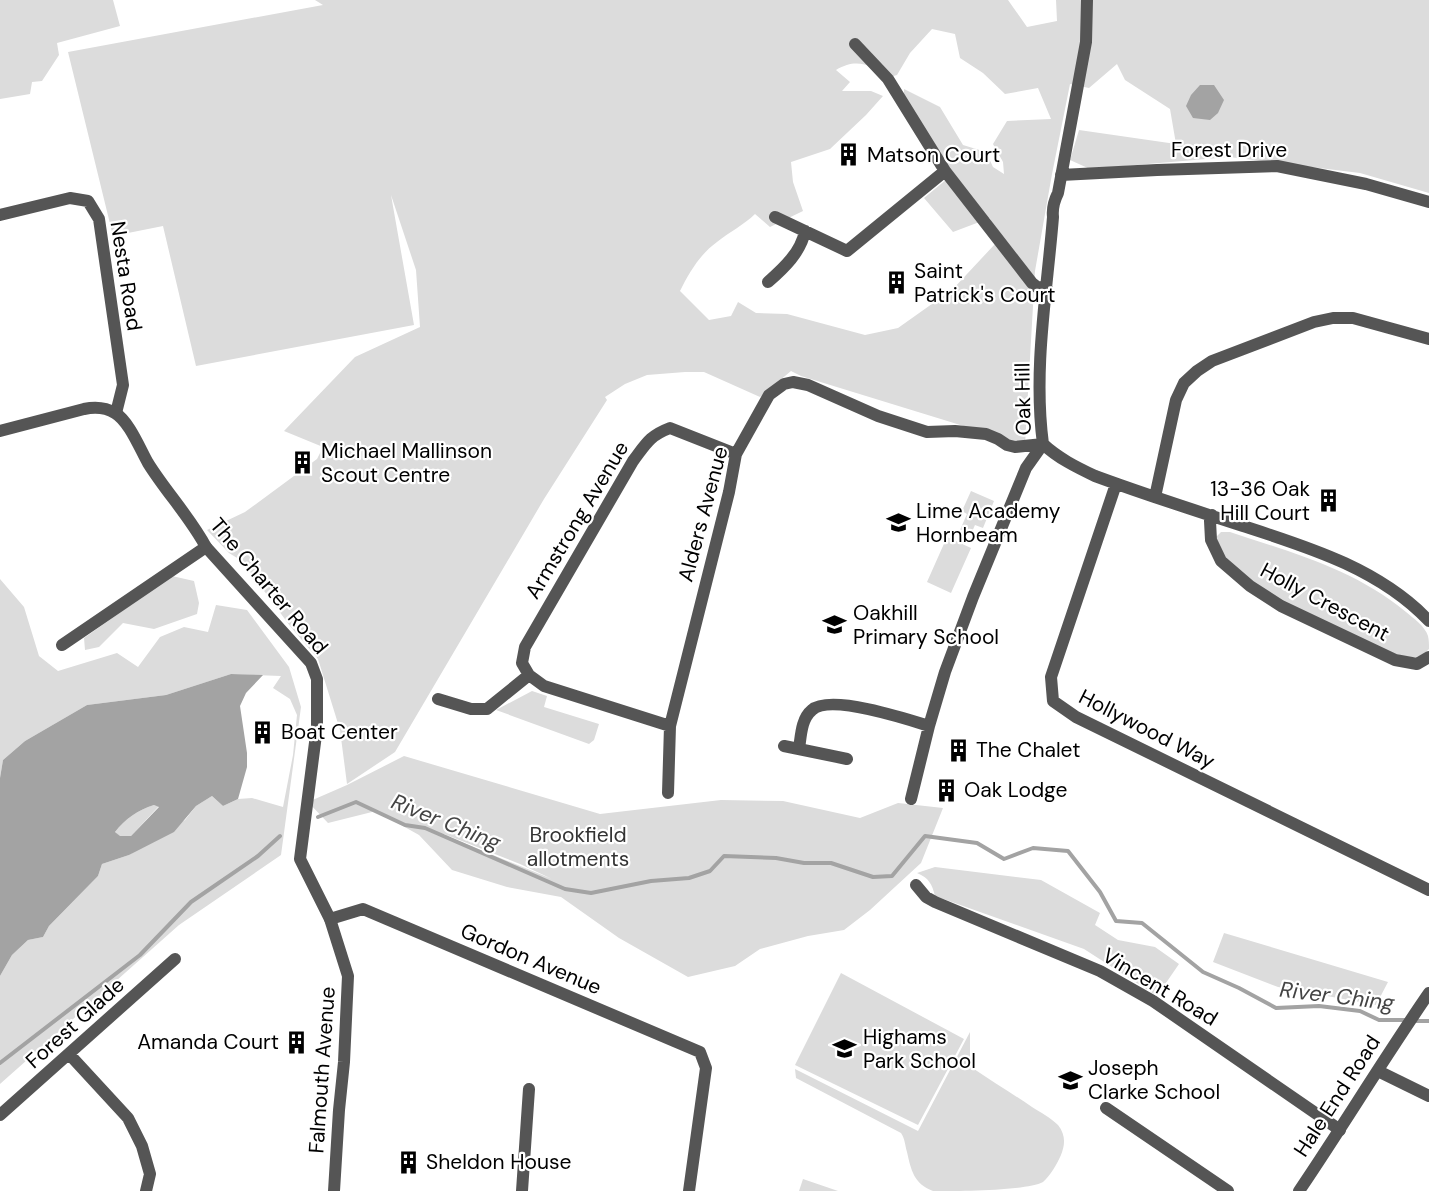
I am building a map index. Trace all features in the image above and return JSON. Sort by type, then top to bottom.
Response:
[{"type":"street","name":"Oak Hill","points":[[1087,0],[1086,42],[1058,195],[1054,200],[1052,212],[1039,390],[1042,444],[1076,467],[1116,484],[1294,543],[1351,567],[1401,595],[1429,621]]},
{"type":"street","points":[[855,44],[888,79],[945,171],[1032,283],[1037,287],[1047,288]]},
{"type":"street","name":"Forest Drive","points":[[1061,175],[1277,166],[1366,184],[1429,202]]},
{"type":"street","points":[[775,217],[848,251],[945,171]]},
{"type":"street","name":"Nesta Road","points":[[0,216],[70,198],[88,201],[99,219],[123,385],[116,413]]},
{"type":"street","points":[[768,282],[803,243],[805,231]]},
{"type":"street","points":[[1155,497],[1176,400],[1184,383],[1197,370],[1212,361],[1314,322],[1333,318],[1353,318],[1429,339]]},
{"type":"street","name":"Alders Avenue","points":[[668,793],[670,726],[729,492],[736,454],[769,395],[784,384],[793,382],[808,385],[878,416],[927,432],[955,431],[986,434],[1015,447],[1042,444]]},
{"type":"street","points":[[0,431],[84,409],[97,407],[116,413]]},
{"type":"street","name":"The Charter Road","points":[[116,413],[129,428],[149,464],[196,528],[206,547],[311,663],[317,679],[317,727],[301,854]]},
{"type":"street","name":"Armstrong Avenue","points":[[530,675],[522,663],[525,647],[633,461],[650,438],[670,428],[736,454]]},
{"type":"street","points":[[911,799],[945,672],[1026,468],[1042,444]]},
{"type":"street","name":"Hollywood Way","points":[[1116,484],[1052,678],[1053,701],[1086,722],[1429,890]]},
{"type":"street","name":"Holly Crescent","points":[[1212,515],[1211,540],[1221,561],[1250,586],[1281,606],[1395,660],[1417,664],[1429,657]]},
{"type":"street","points":[[62,645],[206,547]]},
{"type":"street","points":[[438,699],[471,709],[487,709],[530,675],[544,686],[670,726]]},
{"type":"street","points":[[799,749],[803,722],[810,711],[818,706],[833,705],[882,712],[929,726]]},
{"type":"street","points":[[784,746],[847,759]]},
{"type":"street","name":"Falmouth Avenue","points":[[301,854],[300,860],[330,919],[348,976],[334,1191]]},
{"type":"street","name":"Vincent Road","points":[[916,885],[926,897],[935,902],[1100,971],[1153,1001],[1340,1130]]},
{"type":"street","name":"Gordon Avenue","points":[[330,919],[363,909],[700,1052],[706,1068],[689,1191]]},
{"type":"street","name":"Forest Glade","points":[[0,1115],[175,960]]},
{"type":"street","name":"Hale End Road","points":[[1299,1191],[1426,997]]},
{"type":"street","points":[[69,1054],[128,1118],[142,1146],[150,1174],[147,1191]]},
{"type":"street","points":[[1378,1071],[1429,1096]]},
{"type":"street","points":[[522,1191],[529,1089]]},
{"type":"street","points":[[1106,1108],[1228,1191]]},
{"type":"green space","points":[[0,0],[113,0],[120,26],[57,43],[59,55],[42,81],[32,82],[30,94],[0,99]]},
{"type":"green space","points":[[315,0],[1008,0],[1027,27],[1057,21],[1056,0],[1429,0],[1429,193],[1360,173],[1229,157],[1090,169],[1070,160],[1079,130],[1176,144],[1170,109],[1125,80],[1117,64],[1089,88],[1070,84],[1035,271],[1025,445],[791,371],[760,397],[704,372],[647,375],[625,384],[605,397],[607,400],[544,499],[395,752],[347,784],[340,730],[318,659],[290,626],[242,561],[229,553],[207,530],[245,512],[317,459],[323,447],[284,431],[355,357],[420,327],[416,270],[391,195],[414,325],[196,366],[163,226],[113,236],[68,52],[323,5]],"holes":[[[932,29],[955,34],[960,58],[983,73],[1005,94],[1038,88],[1051,119],[1007,121],[993,144],[1003,162],[1004,174],[993,167],[986,152],[963,145],[940,107],[904,89],[904,110],[947,179],[924,198],[953,232],[990,218],[995,244],[953,289],[898,328],[865,335],[787,314],[756,313],[738,302],[731,316],[709,320],[680,291],[700,258],[722,238],[755,214],[770,227],[803,211],[793,182],[791,162],[830,149],[883,96],[871,91],[842,91],[850,82],[836,70],[851,64],[864,64],[890,77],[897,75],[910,53]]]},
{"type":"green space","points":[[971,491],[994,501],[983,528],[975,525],[971,534],[960,530],[967,514],[962,511]]},
{"type":"green space","points":[[1221,532],[1230,532],[1300,555],[1365,584],[1386,597],[1422,626],[1428,636],[1429,649],[1416,657],[1392,653],[1272,598],[1227,562],[1216,537]]},
{"type":"green space","points":[[947,537],[971,548],[951,593],[927,582]]},
{"type":"green space","points":[[172,576],[194,581],[199,603],[197,614],[154,629],[123,623],[99,647],[85,650],[84,638]]},
{"type":"green space","points":[[0,579],[24,607],[39,656],[58,671],[117,653],[138,667],[160,637],[184,627],[208,632],[216,605],[247,610],[289,667],[301,707],[281,855],[179,925],[0,1084],[0,976],[12,955],[28,940],[43,937],[49,926],[98,876],[102,864],[129,855],[185,820],[196,806],[212,796],[223,806],[238,799],[252,798],[283,807],[293,755],[297,715],[290,699],[273,688],[281,676],[231,674],[166,695],[87,705],[25,741],[3,760],[0,778]]},
{"type":"green space","points":[[532,691],[547,696],[544,707],[599,724],[594,740],[589,744],[496,710]]},
{"type":"green space","name":"Brookfield allotments","points":[[404,756],[600,814],[721,800],[783,801],[860,818],[898,803],[943,808],[921,863],[870,910],[844,930],[808,936],[760,949],[735,966],[688,977],[619,938],[561,897],[507,887],[452,870],[419,835],[376,811],[328,823],[308,802]],"holes":[[[444,834],[520,864],[552,879]]]},
{"type":"green space","points":[[154,805],[159,806],[131,836],[119,836],[115,832],[132,816]]},
{"type":"green space","points":[[935,867],[1041,880],[1100,913],[1095,925],[1118,940],[1155,947],[1179,964],[1157,996],[1084,949],[935,896],[929,882],[917,873]]},
{"type":"green space","points":[[1224,933],[1388,982],[1376,1005],[1278,987],[1213,962]]},
{"type":"green space","points":[[841,973],[964,1039],[918,1125],[795,1065]]},
{"type":"green space","points":[[970,1032],[970,1062],[974,1069],[1049,1118],[1061,1129],[1064,1140],[1062,1151],[1053,1170],[1043,1182],[1007,1189],[933,1191],[921,1184],[914,1176],[901,1133],[796,1078],[795,1069],[918,1131]]},
{"type":"green space","points":[[803,1179],[838,1191],[799,1191]]},
{"type":"shaded area","points":[[1200,85],[1214,85],[1224,100],[1218,113],[1210,120],[1193,118],[1186,106],[1191,95]]},
{"type":"shaded area","points":[[231,674],[263,675],[246,693],[240,706],[247,767],[238,799],[223,806],[212,796],[196,806],[174,832],[129,855],[102,864],[98,876],[49,926],[43,937],[28,940],[12,955],[0,976],[0,778],[3,760],[25,741],[87,705],[166,695]],"holes":[[[154,805],[159,807],[131,836],[120,836],[115,832],[137,812]]]},
{"type":"waterway","name":"River Ching","points":[[318,817],[356,802],[405,825],[425,828],[565,889],[591,893],[651,881],[689,878],[710,871],[724,856],[831,863],[873,877],[892,876],[925,836],[977,843],[1004,859],[1033,848],[1068,851],[1100,892],[1116,921],[1142,923],[1203,972],[1276,1008],[1319,1006],[1360,1011],[1379,1020],[1407,1020]]},
{"type":"waterway","name":"River Ching","points":[[0,1063],[140,955],[191,902],[258,856],[280,836]]},
{"type":"waterway","name":"River Ching","points":[[1415,1021],[1429,1021]]},
{"type":"place","name":"Matson Court","points":[[849,155]]},
{"type":"place","name":"Saint Patrick's Court","points":[[896,283]]},
{"type":"place","name":"Michael Mallinson Scout Centre","points":[[303,463]]},
{"type":"place","name":"13-36 Oak Hill Court","points":[[1328,501]]},
{"type":"place","name":"Lime Academy Hornbeam","points":[[898,523]]},
{"type":"place","name":"Oakhill Primary School","points":[[835,625]]},
{"type":"place","name":"Boat Center","points":[[263,732]]},
{"type":"place","name":"The Chalet","points":[[958,750]]},
{"type":"place","name":"Oak Lodge","points":[[946,790]]},
{"type":"place","name":"Amanda Court","points":[[297,1042]]},
{"type":"place","name":"Highams Park School","points":[[845,1049]]},
{"type":"place","name":"Joseph Clarke School","points":[[1070,1080]]},
{"type":"place","name":"Sheldon House","points":[[408,1162]]}]
